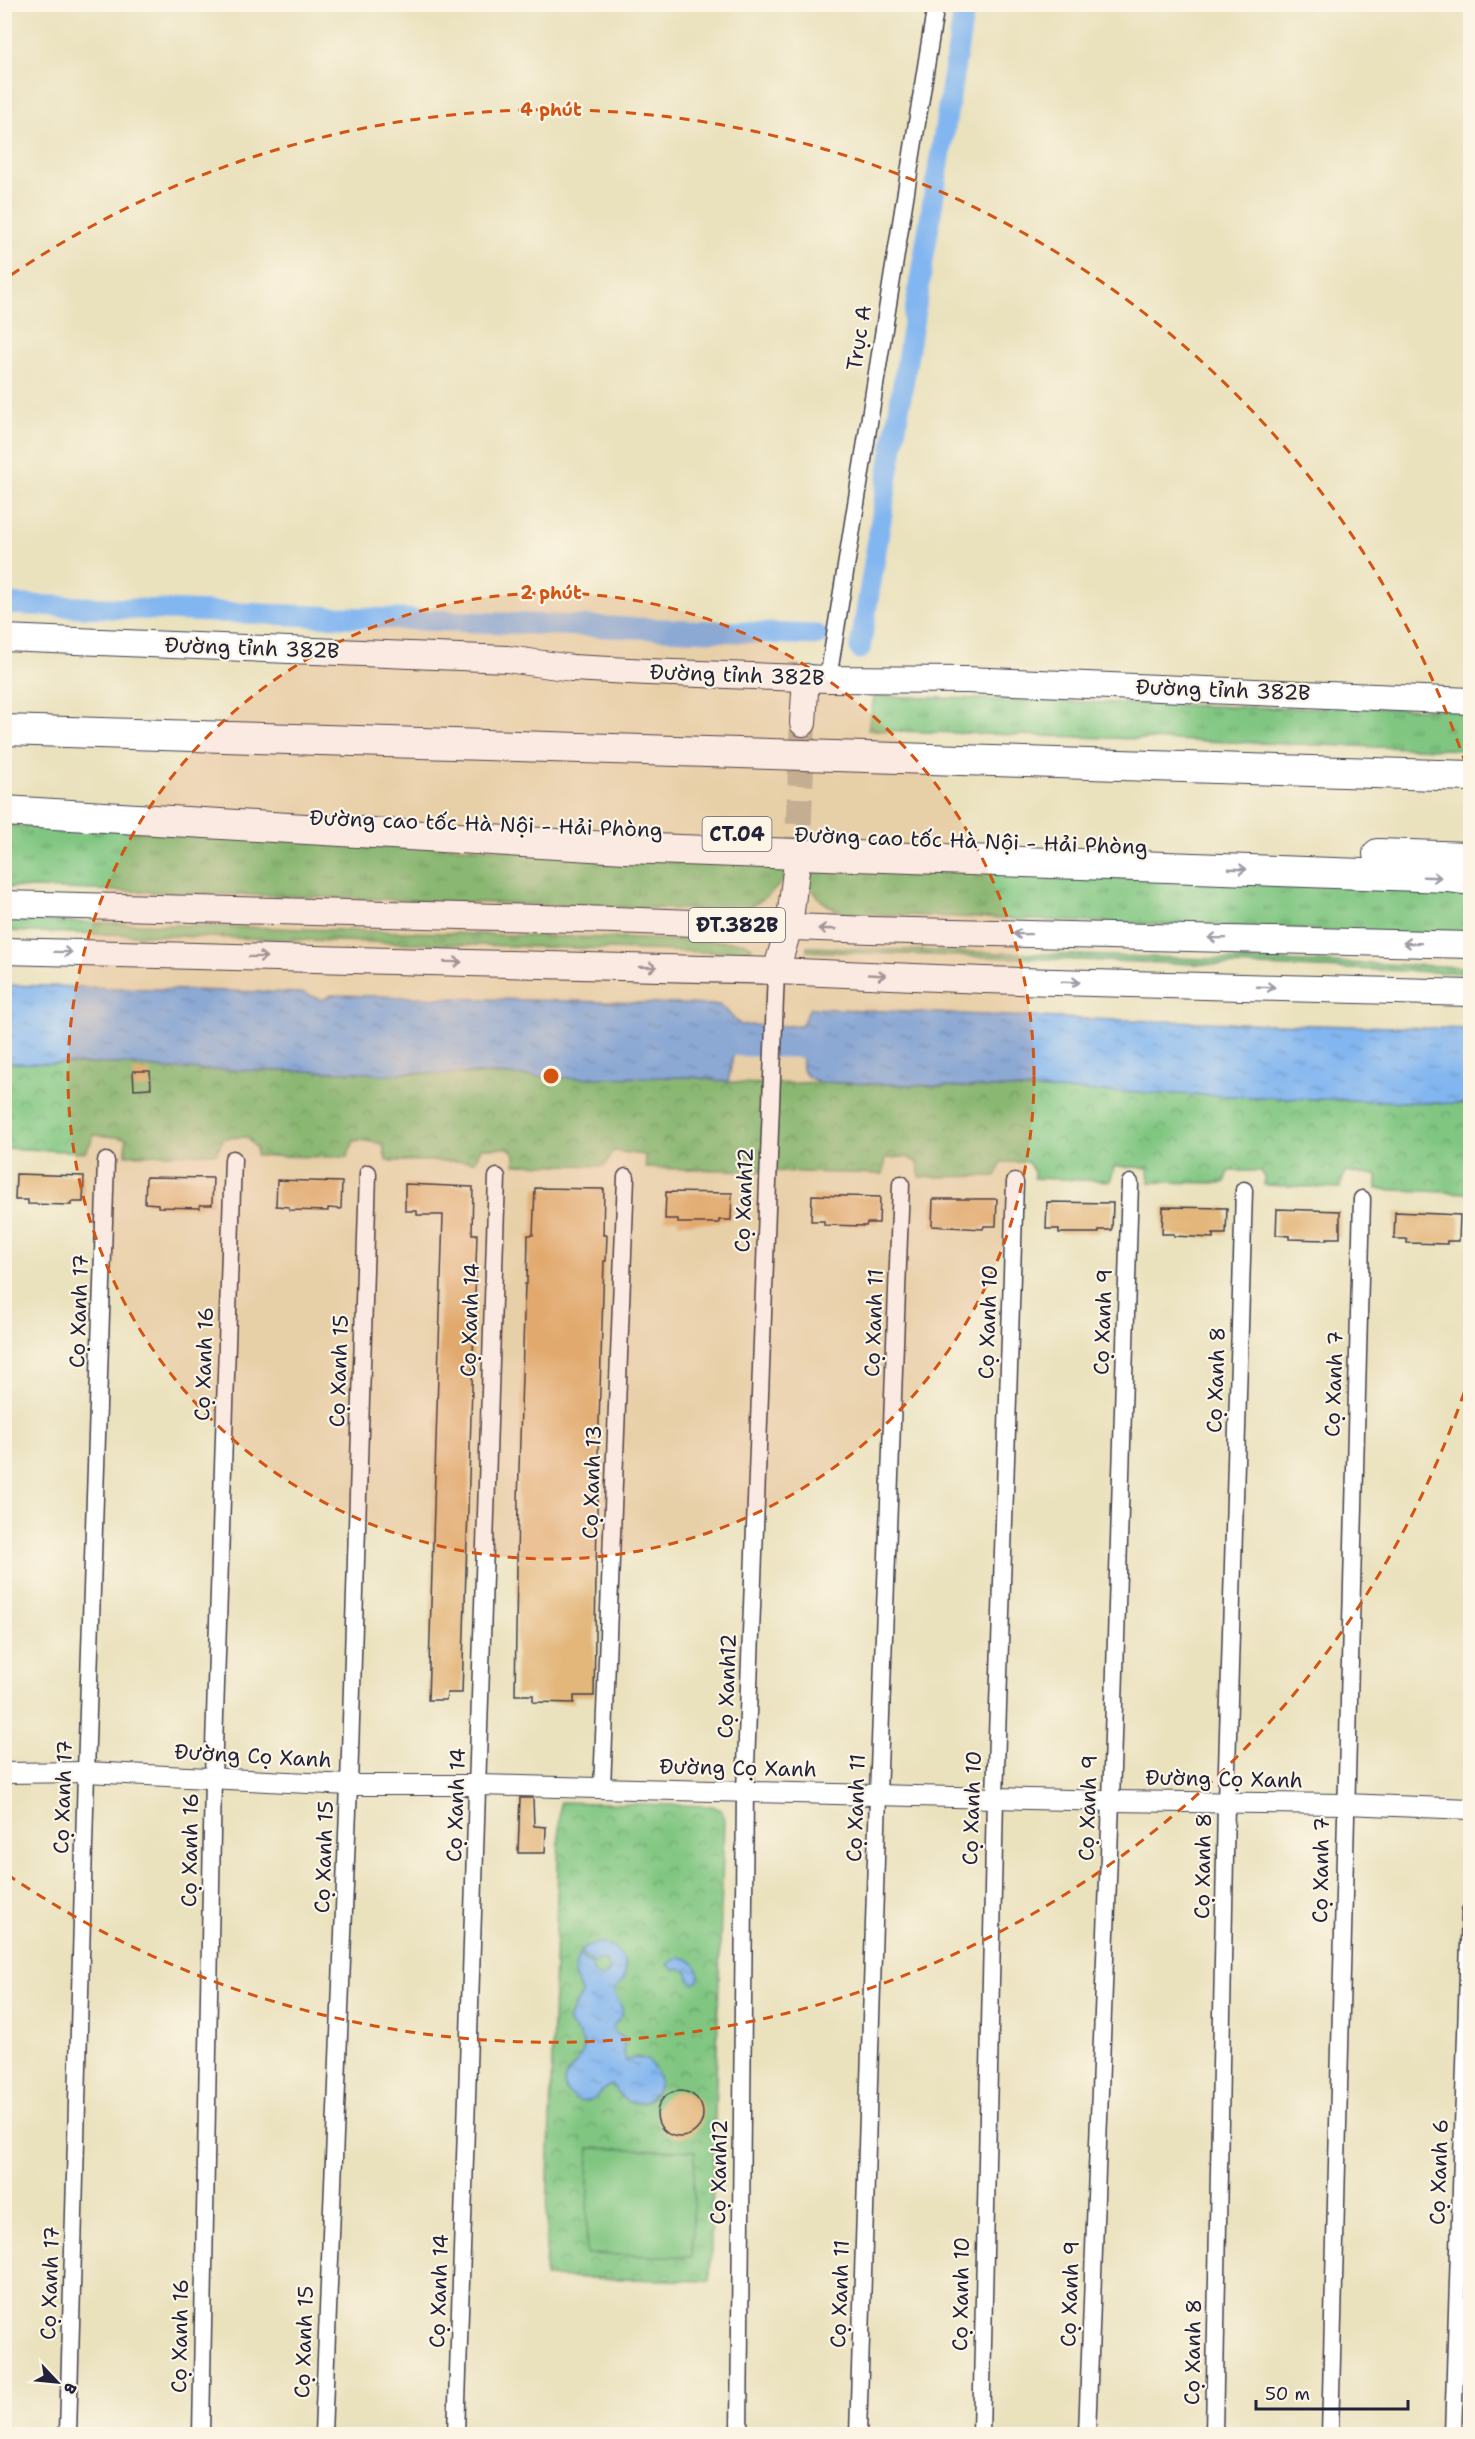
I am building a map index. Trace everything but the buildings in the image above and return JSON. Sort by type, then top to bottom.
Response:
[{"type":"highway","points":[[4,722],[691,733],[1470,757]]},
{"type":"highway","points":[[4,730],[1470,776]]},
{"type":"highway","name":"Đường cao tốc Hà Nội - Hải Phòng","points":[[4,806],[778,835],[1470,857]]},
{"type":"highway","points":[[4,811],[625,848],[1127,864],[1470,880]]},
{"type":"main road","name":"Đường tỉnh 382B","points":[[4,638],[507,659],[572,668],[817,678],[967,680],[1470,700]]},
{"type":"main road","points":[[803,723],[817,678]]},
{"type":"main road","points":[[776,971],[789,927],[797,863]]},
{"type":"main road","name":"ĐT.382B","points":[[4,904],[1470,945]]},
{"type":"main road","name":"ĐT.382B","points":[[4,951],[776,971],[983,980],[1470,993]]},
{"type":"street","name":"Trục A","points":[[817,678],[936,4]]},
{"type":"street","name":"Cọ Xanh12","points":[[739,2434],[746,1792],[776,971]]},
{"type":"street","name":"Cọ Xanh 16","points":[[201,2434],[213,1777],[233,1159]]},
{"type":"street","name":"Cọ Xanh 17","points":[[68,2434],[106,1161]]},
{"type":"street","name":"Cọ Xanh 15","points":[[323,2434],[349,1785],[368,1173]]},
{"type":"street","name":"Cọ Xanh 14","points":[[456,2434],[479,1785],[497,1177]]},
{"type":"street","name":"Cọ Xanh 13","points":[[602,1788],[626,1178]]},
{"type":"street","name":"Cọ Xanh 10","points":[[981,2434],[994,1798],[1015,1182]]},
{"type":"street","name":"Cọ Xanh 9","points":[[1087,2434],[1111,1801],[1130,1183]]},
{"type":"street","name":"Cọ Xanh 11","points":[[858,2434],[878,1795],[901,1184]]},
{"type":"street","name":"Cọ Xanh 8","points":[[1214,2434],[1226,1803],[1244,1190]]},
{"type":"street","name":"Cọ Xanh 7","points":[[1330,2434],[1362,1198]]},
{"type":"street","name":"Đường Cọ Xanh","points":[[4,1773],[86,1772],[349,1785],[479,1785],[1111,1801],[1345,1804],[1470,1809]]},
{"type":"street","name":"Cọ Xanh 6","points":[[1453,2434],[1470,1911]]},
{"type":"green space","points":[[874,696],[1278,708],[1470,710],[1470,750],[868,730]]},
{"type":"green space","points":[[5,825],[790,863],[788,872],[771,893],[741,911],[5,887]]},
{"type":"green space","points":[[801,864],[1395,885],[1470,894],[1470,936],[844,913],[835,910],[815,894]]},
{"type":"green space","points":[[5,920],[743,942],[752,947],[748,952],[743,953],[5,931]]},
{"type":"green space","points":[[807,947],[1470,967],[1470,973],[807,951]]},
{"type":"green space","points":[[4,1063],[123,1064],[166,1069],[694,1077],[756,1084],[819,1082],[1470,1104],[1470,1186],[1468,1193],[1377,1189],[1377,1175],[1345,1172],[1340,1188],[1264,1185],[1264,1177],[1260,1171],[1229,1171],[1225,1183],[1149,1182],[1148,1168],[1115,1166],[1110,1181],[1034,1178],[1034,1172],[1028,1162],[1002,1162],[996,1176],[920,1177],[918,1163],[907,1157],[886,1158],[883,1174],[646,1168],[645,1155],[613,1151],[605,1166],[515,1164],[515,1155],[509,1148],[481,1148],[475,1161],[386,1161],[383,1144],[360,1140],[354,1141],[347,1157],[256,1156],[256,1148],[247,1137],[224,1138],[217,1153],[126,1155],[126,1138],[94,1135],[86,1152],[5,1148]]},
{"type":"green space","points":[[560,1802],[713,1806],[721,1810],[724,1816],[710,2281],[545,2277]]},
{"type":"green space","points":[[589,2148],[695,2151],[692,2257],[586,2254]]},
{"type":"water","points":[[4,985],[303,993],[323,1000],[331,995],[719,1005],[741,1025],[801,1026],[810,1008],[1083,1019],[1470,1029],[1470,1104],[819,1082],[808,1077],[802,1070],[801,1043],[736,1040],[728,1082],[694,1077],[569,1078],[413,1072],[385,1075],[359,1072],[166,1069],[123,1064],[5,1063]]},
{"type":"water","points":[[598,1943],[616,1950],[624,1960],[623,1980],[614,1991],[623,2012],[613,2027],[615,2033],[624,2038],[623,2050],[626,2061],[634,2058],[646,2059],[653,2066],[658,2077],[658,2091],[645,2102],[626,2101],[611,2085],[592,2100],[580,2101],[572,2097],[564,2084],[569,2071],[583,2053],[584,2046],[569,2023],[570,2014],[582,1994],[574,1975],[578,1955],[592,1965],[593,1972],[597,1976],[602,1978],[610,1971],[607,1962],[599,1960],[594,1963],[580,1952]]},
{"type":"water","points":[[678,1957],[688,1959],[695,1964],[699,1976],[698,1981],[694,1984],[689,1979],[688,1972],[679,1968],[675,1970],[668,1965]]},
{"type":"waterway","points":[[860,649],[965,4]]},
{"type":"waterway","points":[[4,604],[817,635]]},
{"type":"waterway","points":[[707,1045],[828,1048]]},
{"type":"tunnel","points":[[797,863],[803,723]]}]
